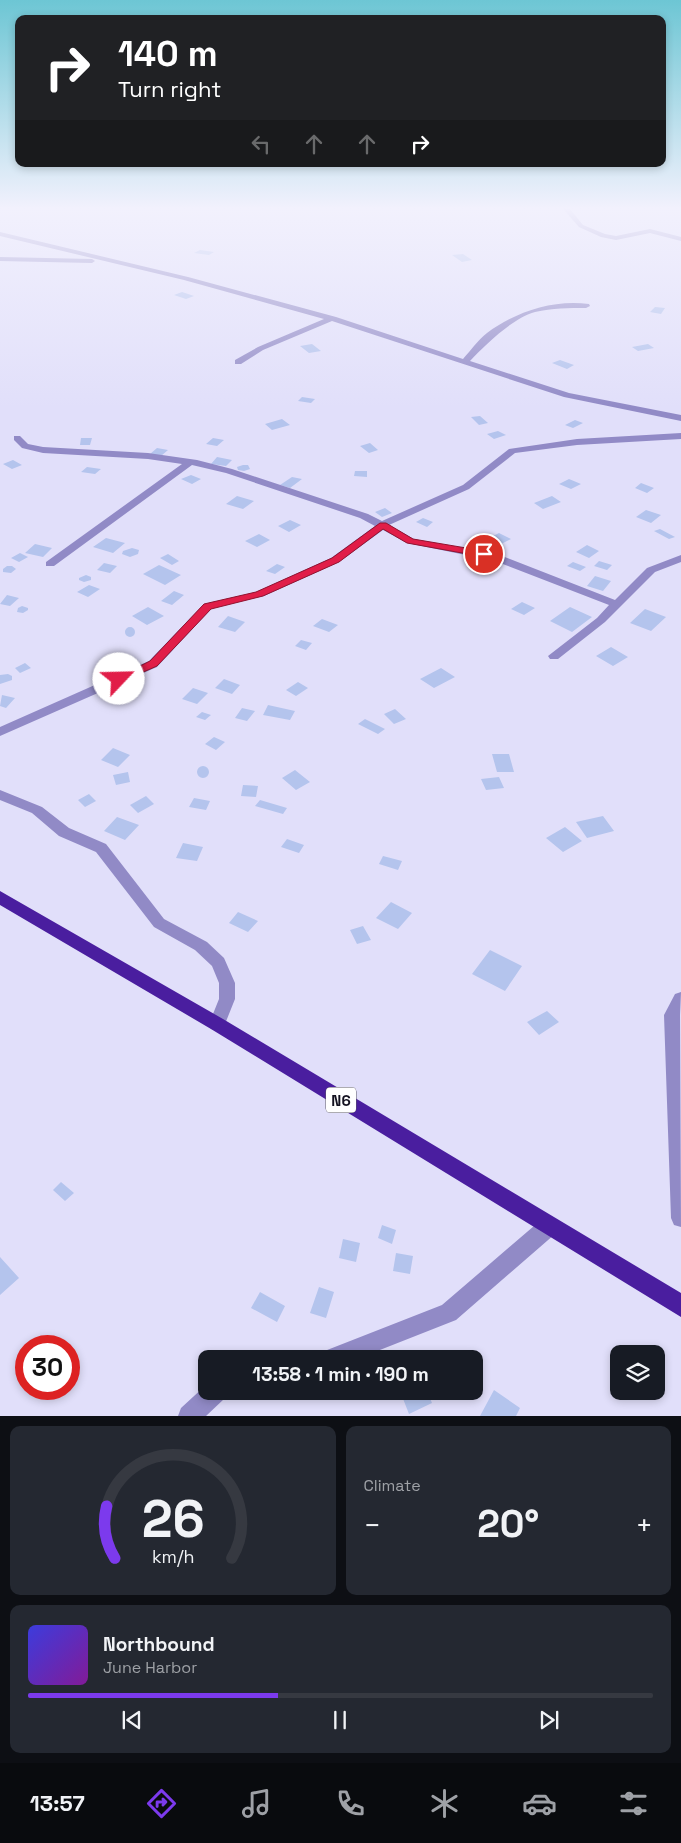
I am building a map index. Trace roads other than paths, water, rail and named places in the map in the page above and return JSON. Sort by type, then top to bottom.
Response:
[{"type":"highway","name":"N6","points":[[0,897],[217,1024],[548,1227],[681,1306]]},
{"type":"street","points":[[174,275],[333,319],[567,395],[681,418]]},
{"type":"street","points":[[464,362],[490,335],[531,311],[550,306],[586,306]]},
{"type":"street","points":[[238,362],[253,351],[299,334],[324,320],[333,319]]},
{"type":"street","points":[[0,732],[153,664],[208,606],[260,594],[335,560],[383,525],[466,487],[512,451],[577,442],[681,436]]},
{"type":"street","points":[[17,438],[20,443],[27,447],[44,450],[148,456],[190,462],[262,481],[349,510],[383,525],[410,541],[498,558],[616,604]]},
{"type":"street","points":[[50,564],[190,462]]},
{"type":"street","points":[[554,656],[616,604],[651,570],[681,558]]},
{"type":"street","points":[[0,795],[37,810],[64,832],[101,848],[113,860],[160,923],[201,946],[218,962],[227,982],[227,1000],[217,1024]]},
{"type":"street","points":[[681,999],[672,1015],[681,1218]]},
{"type":"street","points":[[352,1350],[449,1313],[548,1227]]},
{"type":"street","points":[[189,1416],[206,1400]]}]
